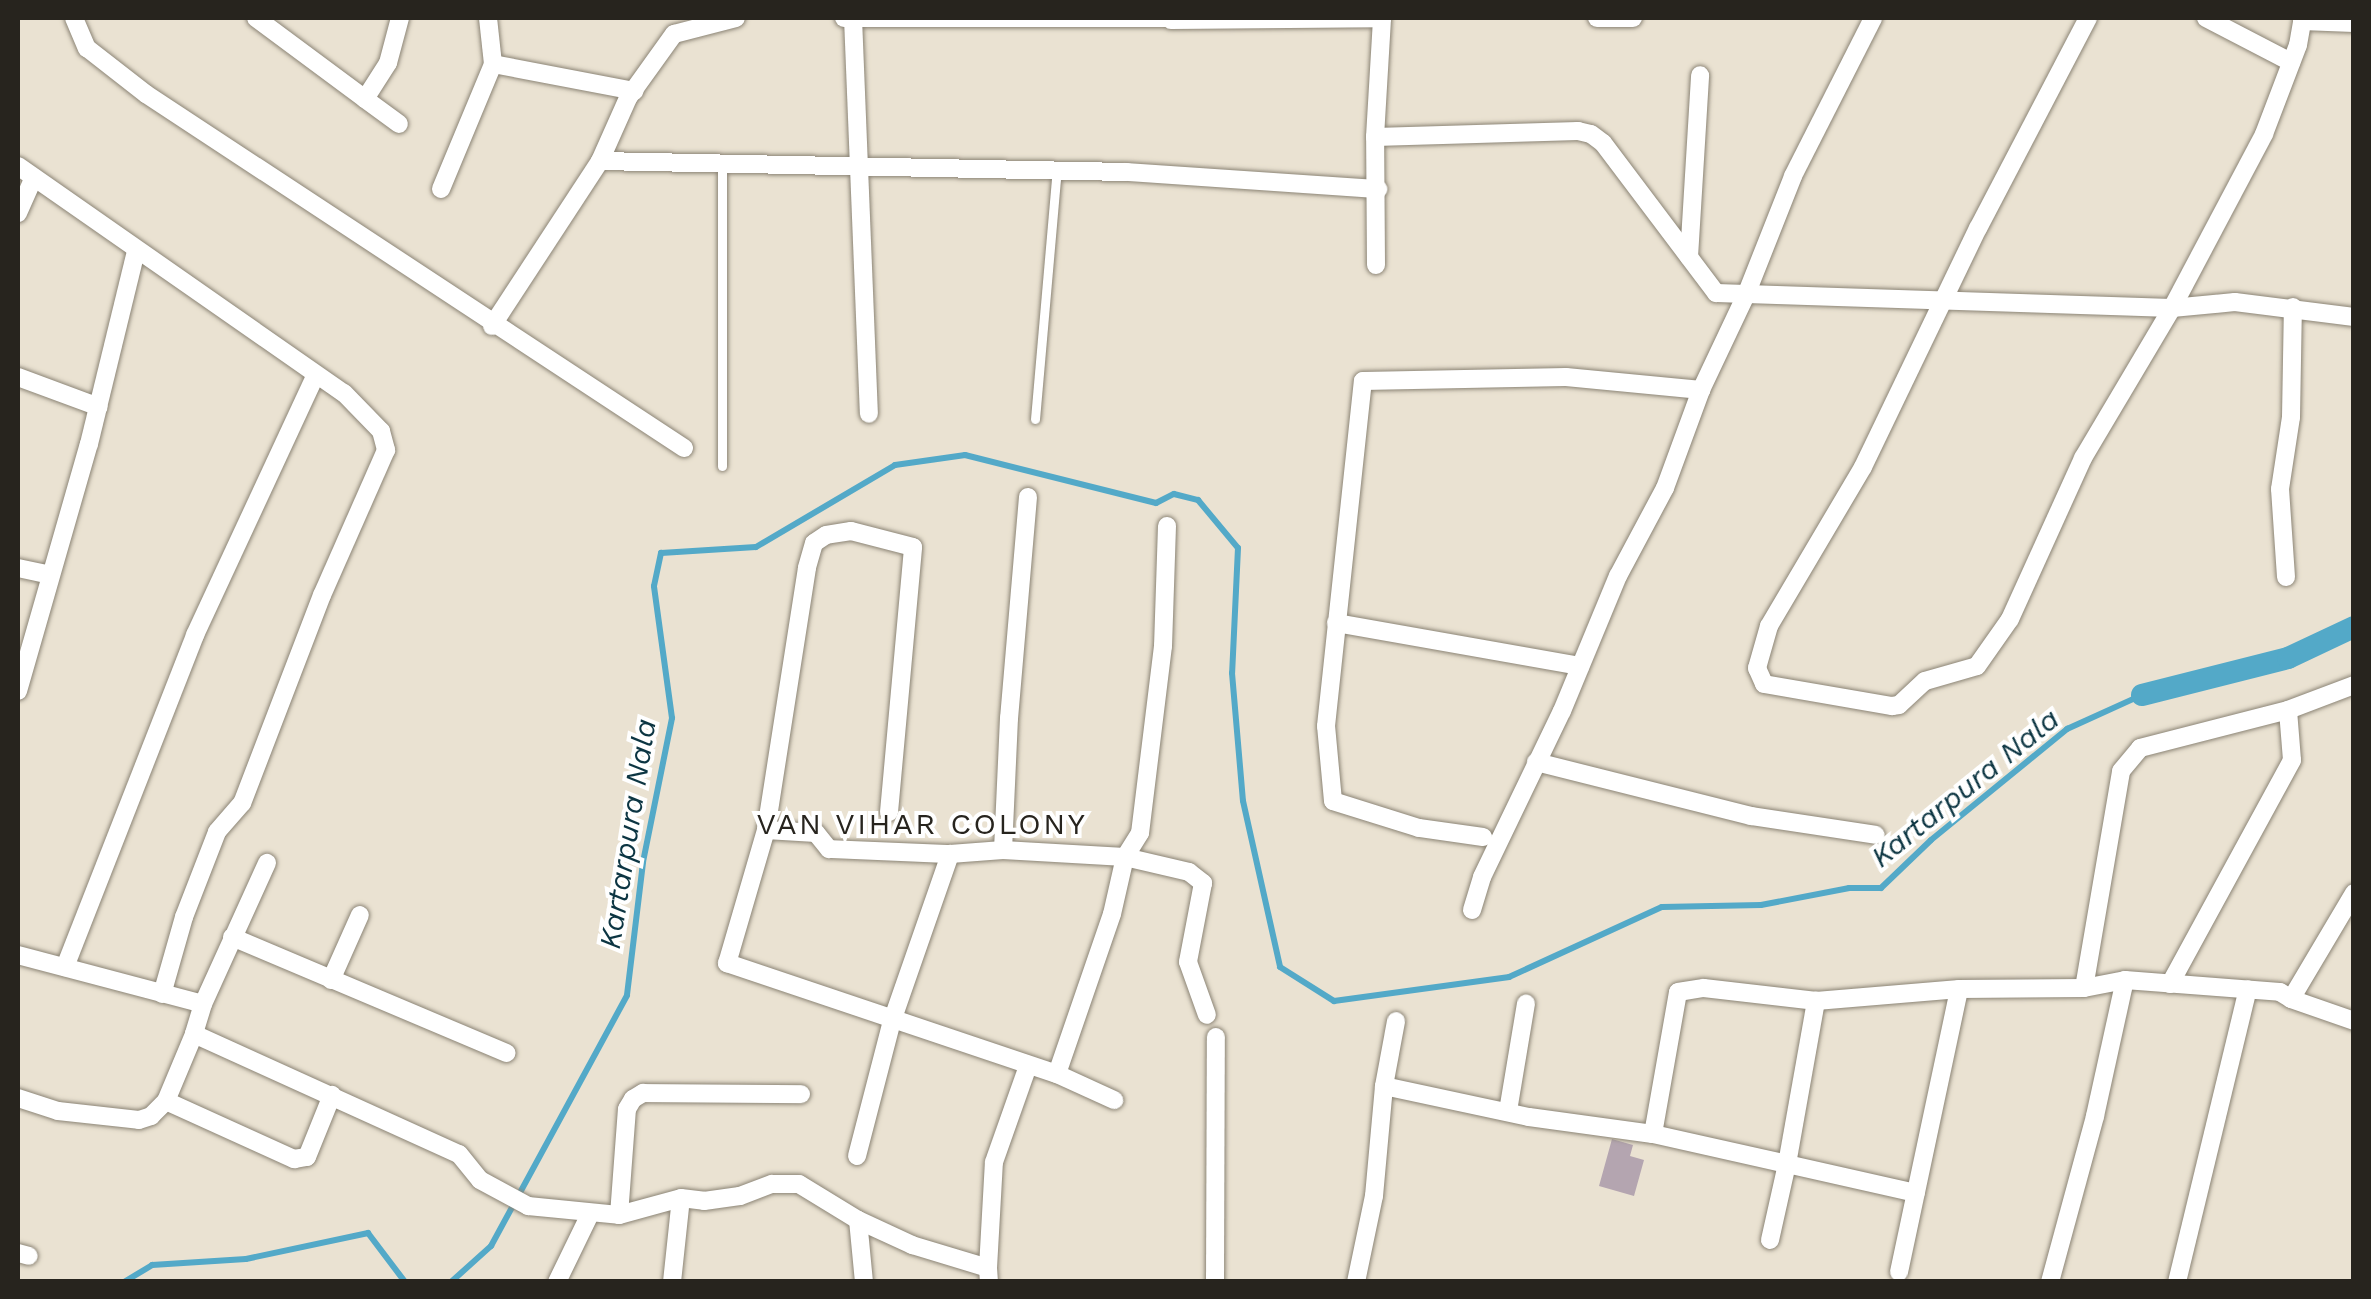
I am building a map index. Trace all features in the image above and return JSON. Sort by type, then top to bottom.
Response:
[{"type":"street","points":[[74,18],[87,48],[146,94],[492,326],[684,448]]},
{"type":"street","points":[[256,18],[399,124]]},
{"type":"street","points":[[365,100],[388,63],[400,18]]},
{"type":"street","points":[[441,188],[493,64],[488,18]]},
{"type":"street","points":[[492,326],[600,161],[634,91],[674,34],[736,18]]},
{"type":"street","points":[[843,18],[1382,18],[1374,136],[1378,188],[1376,265]]},
{"type":"street","points":[[853,18],[869,414]]},
{"type":"street","points":[[1596,18],[1634,18]]},
{"type":"street","points":[[1472,910],[1482,878],[1618,576],[1665,488],[1700,390],[1746,295],[1793,176],[1873,18]]},
{"type":"street","points":[[2088,18],[1863,467],[1769,626],[1757,668],[1764,684],[1892,706],[1900,705],[1925,681],[1977,666],[2010,619],[2083,458],[2172,308],[2264,134],[2291,62],[2302,19],[2354,24]]},
{"type":"street","points":[[2206,18],[2291,62]]},
{"type":"street","points":[[493,64],[634,91]]},
{"type":"street","points":[[1690,257],[1700,75]]},
{"type":"street","points":[[1374,136],[1578,131],[1591,134],[1603,143],[1716,293],[2172,308],[2236,302],[2354,317]]},
{"type":"street","points":[[600,161],[1057,170],[1378,188]]},
{"type":"street","points":[[18,166],[369,415],[382,432],[386,450],[322,595],[242,803],[218,832],[184,917],[162,994]]},
{"type":"street","points":[[18,212],[34,178]]},
{"type":"street","points":[[19,682],[99,406],[136,251]]},
{"type":"street","points":[[2286,577],[2280,489],[2291,417],[2293,307]]},
{"type":"street","points":[[65,967],[195,634],[315,376]]},
{"type":"street","points":[[18,377],[99,406]]},
{"type":"street","points":[[1483,837],[1419,828],[1333,800],[1326,726],[1364,380],[1566,378],[1700,390]]},
{"type":"street","points":[[1003,850],[1028,497]]},
{"type":"street","points":[[1057,1074],[1112,914],[1125,858],[1140,833],[1163,646],[1167,526]]},
{"type":"street","points":[[889,812],[912,546],[851,531],[838,533],[814,543],[807,568],[766,830],[727,964],[1057,1074],[1114,1100]]},
{"type":"street","points":[[18,568],[50,575]]},
{"type":"street","points":[[1336,623],[1580,666]]},
{"type":"street","points":[[2084,988],[2121,771],[2140,748],[2288,710],[2354,685]]},
{"type":"street","points":[[2170,984],[2292,760],[2288,710]]},
{"type":"street","points":[[1536,762],[1751,816],[1876,835]]},
{"type":"street","points":[[766,830],[816,833],[829,850],[950,854],[1003,850],[1125,858],[1189,872],[1203,883],[1188,962],[1207,1016]]},
{"type":"street","points":[[857,1156],[892,1020],[950,854]]},
{"type":"street","points":[[18,1098],[58,1111],[140,1120],[151,1116],[166,1101],[203,1004],[268,863]]},
{"type":"street","points":[[2291,1000],[2354,893]]},
{"type":"street","points":[[332,980],[360,915]]},
{"type":"street","points":[[232,937],[507,1053]]},
{"type":"street","points":[[18,955],[203,1004]]},
{"type":"street","points":[[2050,1282],[2095,1116],[2125,980]]},
{"type":"street","points":[[1653,1134],[1678,992],[1704,988],[1816,1000],[1960,990],[2084,988],[2125,980],[2280,992],[2291,1000],[2354,1021]]},
{"type":"street","points":[[1899,1272],[1960,990]]},
{"type":"street","points":[[2177,1282],[2248,990]]},
{"type":"street","points":[[1770,1240],[1816,1000]]},
{"type":"street","points":[[1508,1112],[1526,1003]]},
{"type":"street","points":[[1356,1282],[1374,1196],[1384,1086],[1396,1021]]},
{"type":"street","points":[[194,1034],[458,1154],[480,1180],[528,1206],[619,1216],[681,1198],[704,1201],[740,1196],[772,1184],[800,1184],[858,1220],[988,1275],[994,1162],[1028,1066]]},
{"type":"street","points":[[1215,1282],[1216,1037]]},
{"type":"street","points":[[1384,1086],[1508,1112],[1653,1134],[1916,1192]]},
{"type":"street","points":[[619,1216],[627,1109],[632,1099],[643,1094],[801,1094]]},
{"type":"street","points":[[166,1101],[294,1159],[307,1157],[332,1095]]},
{"type":"street","points":[[672,1282],[681,1198]]},
{"type":"street","points":[[557,1282],[590,1214]]},
{"type":"street","points":[[858,1220],[864,1282]]},
{"type":"lane","points":[[722,163],[722,466]]},
{"type":"lane","points":[[1035,419],[1057,170]]},
{"type":"building","points":[[1612,1139],[1633,1145],[1630,1156],[1644,1160],[1634,1196],[1599,1186]]},
{"type":"waterway","name":"Kartarpura Nala","points":[[451,1282],[491,1246],[627,995],[643,862],[672,718],[654,586],[661,553],[756,547],[895,465],[965,455],[1156,503],[1174,494],[1198,500],[1238,548],[1232,673],[1243,801],[1280,967],[1334,1001],[1509,977],[1662,907],[1761,905],[1849,888],[1881,888],[1931,840],[2067,729],[2142,695]]},
{"type":"waterway","points":[[2142,695],[2288,658],[2354,627]]},
{"type":"waterway","name":"Kartarpura Nala","points":[[124,1282],[152,1265],[246,1259],[368,1233],[405,1282]]},
{"type":"district","name":"VAN VIHAR COLONY","points":[[922,824]]}]
